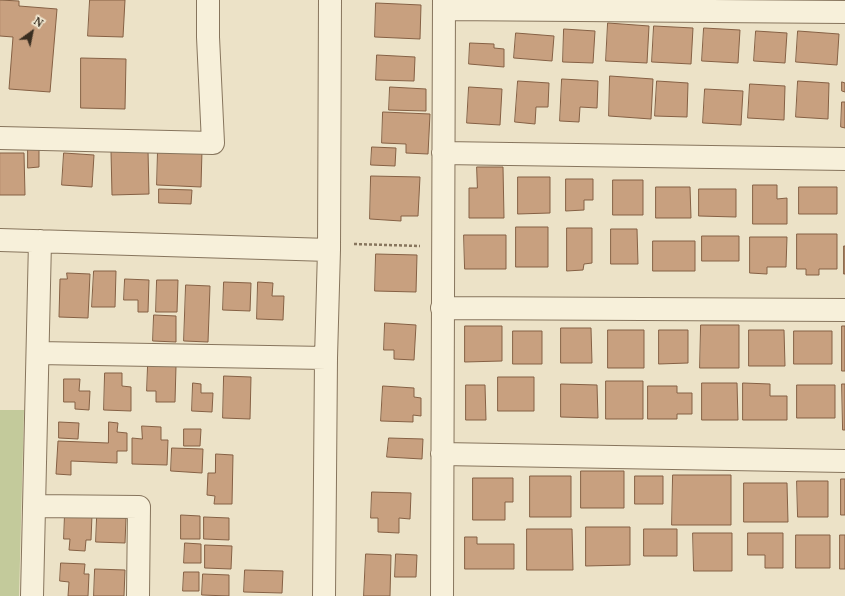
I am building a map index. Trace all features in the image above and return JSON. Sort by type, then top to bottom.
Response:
[{"type":"street","points":[[0,138],[213,143],[208,37],[208,0]]},
{"type":"street","points":[[324,596],[326,358],[329,250],[330,0]]},
{"type":"street","points":[[442,596],[444,5],[845,12]]},
{"type":"street","points":[[443,154],[845,159]]},
{"type":"street","points":[[0,240],[329,250]]},
{"type":"street","points":[[32,596],[40,241]]},
{"type":"street","points":[[442,308],[845,310]]},
{"type":"street","points":[[38,352],[326,358]]},
{"type":"street","points":[[442,454],[845,461]]},
{"type":"street","points":[[35,506],[140,507],[138,596]]},
{"type":"path","points":[[354,244],[442,247]]},
{"type":"green space","points":[[0,410],[24,410],[19,596],[0,596]]},
{"type":"building","points":[[0,0],[19,1],[19,6],[57,9],[50,92],[9,89],[13,37],[0,36]]},
{"type":"building","points":[[90,0],[125,0],[123,37],[88,36]]},
{"type":"building","points":[[376,3],[421,5],[420,39],[375,37]]},
{"type":"building","points":[[608,23],[649,26],[647,63],[606,61]]},
{"type":"building","points":[[654,26],[693,28],[691,64],[652,62]]},
{"type":"building","points":[[704,28],[740,30],[738,63],[702,61]]},
{"type":"building","points":[[564,29],[595,31],[593,63],[563,62]]},
{"type":"building","points":[[756,31],[787,33],[785,63],[754,61]]},
{"type":"building","points":[[798,31],[839,34],[837,65],[796,62]]},
{"type":"building","points":[[516,33],[554,36],[552,61],[514,58]]},
{"type":"building","points":[[470,43],[494,44],[494,48],[504,49],[504,67],[469,64]]},
{"type":"building","points":[[377,55],[415,57],[414,81],[376,80]]},
{"type":"building","points":[[81,58],[126,59],[125,109],[81,108]]},
{"type":"building","points":[[610,76],[653,79],[651,119],[609,116]]},
{"type":"building","points":[[562,79],[598,81],[597,108],[580,107],[579,122],[560,121]]},
{"type":"building","points":[[518,81],[549,83],[548,107],[536,107],[535,124],[515,122]]},
{"type":"building","points":[[657,81],[688,83],[687,117],[655,116]]},
{"type":"building","points":[[798,81],[829,83],[828,119],[796,117]]},
{"type":"building","points":[[842,82],[845,83],[845,92],[842,91]]},
{"type":"building","points":[[750,84],[785,86],[784,120],[748,118]]},
{"type":"building","points":[[390,87],[426,89],[426,111],[389,110]]},
{"type":"building","points":[[469,87],[502,89],[500,125],[467,123]]},
{"type":"building","points":[[705,89],[743,91],[741,125],[703,123]]},
{"type":"building","points":[[842,102],[845,102],[845,128],[841,127]]},
{"type":"building","points":[[383,112],[430,114],[428,154],[406,153],[406,144],[382,143]]},
{"type":"building","points":[[372,147],[396,148],[395,166],[371,165]]},
{"type":"building","points":[[28,149],[39,149],[39,167],[28,168]]},
{"type":"building","points":[[158,149],[202,150],[201,187],[157,185]]},
{"type":"building","points":[[148,150],[149,194],[112,195],[111,151]]},
{"type":"building","points":[[0,153],[24,153],[25,195],[0,195]]},
{"type":"building","points":[[64,153],[94,155],[92,187],[62,185]]},
{"type":"building","points":[[477,167],[503,167],[504,218],[469,218],[469,188],[477,188]]},
{"type":"building","points":[[371,176],[420,177],[418,216],[401,216],[401,221],[370,219]]},
{"type":"building","points":[[518,177],[550,177],[550,213],[518,214]]},
{"type":"building","points":[[566,179],[593,179],[593,200],[584,200],[584,210],[566,211]]},
{"type":"building","points":[[613,180],[643,180],[643,215],[613,215]]},
{"type":"building","points":[[753,185],[777,185],[777,199],[787,198],[787,224],[753,224]]},
{"type":"building","points":[[656,187],[690,187],[691,218],[656,218]]},
{"type":"building","points":[[799,187],[837,187],[837,214],[799,214]]},
{"type":"building","points":[[159,189],[192,190],[191,204],[159,203]]},
{"type":"building","points":[[699,189],[736,189],[736,217],[699,216]]},
{"type":"building","points":[[516,227],[548,227],[548,267],[516,267]]},
{"type":"building","points":[[567,228],[592,228],[592,263],[584,264],[583,270],[567,271]]},
{"type":"building","points":[[611,229],[637,229],[638,264],[611,264]]},
{"type":"building","points":[[797,234],[837,234],[837,269],[819,269],[819,275],[806,275],[806,269],[797,269]]},
{"type":"building","points":[[464,235],[506,235],[506,269],[465,269]]},
{"type":"building","points":[[702,236],[739,236],[739,261],[702,261]]},
{"type":"building","points":[[750,237],[787,237],[786,267],[767,267],[767,274],[750,273]]},
{"type":"building","points":[[653,241],[695,241],[695,271],[653,271]]},
{"type":"building","points":[[845,246],[845,274],[844,274]]},
{"type":"building","points":[[376,254],[417,255],[416,292],[375,291]]},
{"type":"building","points":[[94,271],[116,271],[115,307],[92,307]]},
{"type":"building","points":[[67,273],[90,274],[88,318],[59,317],[60,279],[67,279]]},
{"type":"building","points":[[125,279],[149,280],[148,312],[138,312],[138,300],[124,300]]},
{"type":"building","points":[[157,280],[178,280],[177,312],[156,312]]},
{"type":"building","points":[[224,282],[251,283],[250,311],[223,310]]},
{"type":"building","points":[[258,282],[273,283],[272,296],[284,296],[283,320],[257,319]]},
{"type":"building","points":[[186,285],[210,286],[208,342],[184,341]]},
{"type":"building","points":[[154,315],[176,316],[176,342],[153,341]]},
{"type":"building","points":[[385,323],[416,325],[414,360],[394,359],[394,350],[384,350]]},
{"type":"building","points":[[701,325],[739,325],[739,368],[700,368]]},
{"type":"building","points":[[465,326],[502,326],[502,361],[465,362]]},
{"type":"building","points":[[842,326],[845,326],[845,371],[842,371]]},
{"type":"building","points":[[561,328],[591,328],[592,363],[561,363]]},
{"type":"building","points":[[608,330],[644,330],[644,368],[608,368]]},
{"type":"building","points":[[659,330],[688,330],[688,363],[659,364]]},
{"type":"building","points":[[749,330],[784,330],[785,366],[749,366]]},
{"type":"building","points":[[513,331],[542,331],[542,364],[513,364]]},
{"type":"building","points":[[794,331],[832,331],[832,364],[794,364]]},
{"type":"building","points":[[148,365],[176,366],[175,402],[156,402],[156,391],[147,391]]},
{"type":"building","points":[[105,373],[122,373],[122,386],[131,387],[131,411],[104,410]]},
{"type":"building","points":[[224,376],[251,377],[250,419],[223,418]]},
{"type":"building","points":[[498,377],[534,377],[534,411],[498,411]]},
{"type":"building","points":[[64,379],[80,379],[79,391],[90,391],[89,410],[75,409],[75,402],[64,402]]},
{"type":"building","points":[[606,381],[643,381],[643,419],[606,419]]},
{"type":"building","points":[[193,383],[201,384],[201,393],[213,393],[212,412],[192,411]]},
{"type":"building","points":[[702,383],[737,383],[738,420],[702,420]]},
{"type":"building","points":[[743,383],[770,384],[770,396],[787,396],[787,420],[743,420]]},
{"type":"building","points":[[561,384],[597,385],[598,418],[561,417]]},
{"type":"building","points":[[842,384],[845,384],[845,430],[843,430]]},
{"type":"building","points":[[466,385],[485,385],[486,420],[466,420]]},
{"type":"building","points":[[797,385],[835,385],[835,418],[797,418]]},
{"type":"building","points":[[383,386],[414,388],[414,397],[421,398],[421,416],[413,415],[413,422],[381,421]]},
{"type":"building","points":[[648,386],[677,386],[677,393],[692,393],[692,414],[677,414],[677,419],[648,419]]},
{"type":"building","points":[[59,422],[79,423],[78,439],[59,438]]},
{"type":"building","points":[[109,422],[118,423],[117,432],[127,433],[127,451],[117,451],[117,463],[71,461],[71,475],[56,474],[58,441],[108,443]]},
{"type":"building","points":[[142,426],[161,427],[161,440],[168,440],[167,465],[132,464],[132,438],[142,439]]},
{"type":"building","points":[[184,429],[201,429],[200,446],[184,446]]},
{"type":"building","points":[[389,438],[423,439],[422,459],[387,457]]},
{"type":"building","points":[[172,448],[203,449],[202,473],[171,471]]},
{"type":"building","points":[[216,454],[233,455],[232,504],[214,504],[215,496],[207,495],[208,473],[215,473]]},
{"type":"building","points":[[581,471],[624,471],[624,508],[581,508]]},
{"type":"building","points":[[673,475],[731,475],[731,525],[672,525]]},
{"type":"building","points":[[530,476],[571,476],[571,517],[530,517]]},
{"type":"building","points":[[635,476],[663,476],[663,504],[635,504]]},
{"type":"building","points":[[473,478],[513,478],[513,502],[505,502],[505,520],[473,520]]},
{"type":"building","points":[[841,479],[845,479],[845,515],[841,515]]},
{"type":"building","points":[[797,481],[828,481],[828,517],[798,517]]},
{"type":"building","points":[[744,483],[787,483],[788,522],[744,522]]},
{"type":"building","points":[[372,492],[411,493],[410,519],[399,518],[399,533],[378,532],[378,518],[371,518]]},
{"type":"building","points":[[65,513],[92,515],[91,540],[86,540],[85,551],[69,550],[70,539],[64,539]]},
{"type":"building","points":[[181,515],[200,516],[200,539],[181,539]]},
{"type":"building","points":[[97,517],[126,518],[125,543],[96,542]]},
{"type":"building","points":[[204,517],[229,518],[229,540],[204,539]]},
{"type":"building","points":[[586,527],[630,527],[630,565],[586,566]]},
{"type":"building","points":[[527,529],[572,529],[573,570],[527,570]]},
{"type":"building","points":[[644,529],[677,529],[677,556],[644,556]]},
{"type":"building","points":[[693,533],[732,533],[732,571],[694,571]]},
{"type":"building","points":[[748,533],[783,533],[783,568],[765,568],[765,555],[748,555]]},
{"type":"building","points":[[796,535],[830,535],[830,568],[796,568]]},
{"type":"building","points":[[840,535],[845,535],[845,569],[840,569]]},
{"type":"building","points":[[465,537],[477,537],[477,544],[514,544],[514,569],[465,569]]},
{"type":"building","points":[[185,543],[201,544],[201,563],[184,563]]},
{"type":"building","points":[[205,545],[232,546],[231,569],[205,568]]},
{"type":"building","points":[[366,554],[391,555],[390,596],[364,596]]},
{"type":"building","points":[[396,554],[417,555],[416,577],[395,577]]},
{"type":"building","points":[[61,563],[85,564],[84,574],[89,574],[88,596],[68,596],[69,582],[60,581]]},
{"type":"building","points":[[95,569],[125,570],[124,596],[94,596]]},
{"type":"building","points":[[245,570],[283,571],[282,593],[244,592]]},
{"type":"building","points":[[184,572],[199,572],[199,591],[183,591]]},
{"type":"building","points":[[203,574],[229,575],[229,596],[202,595]]}]
